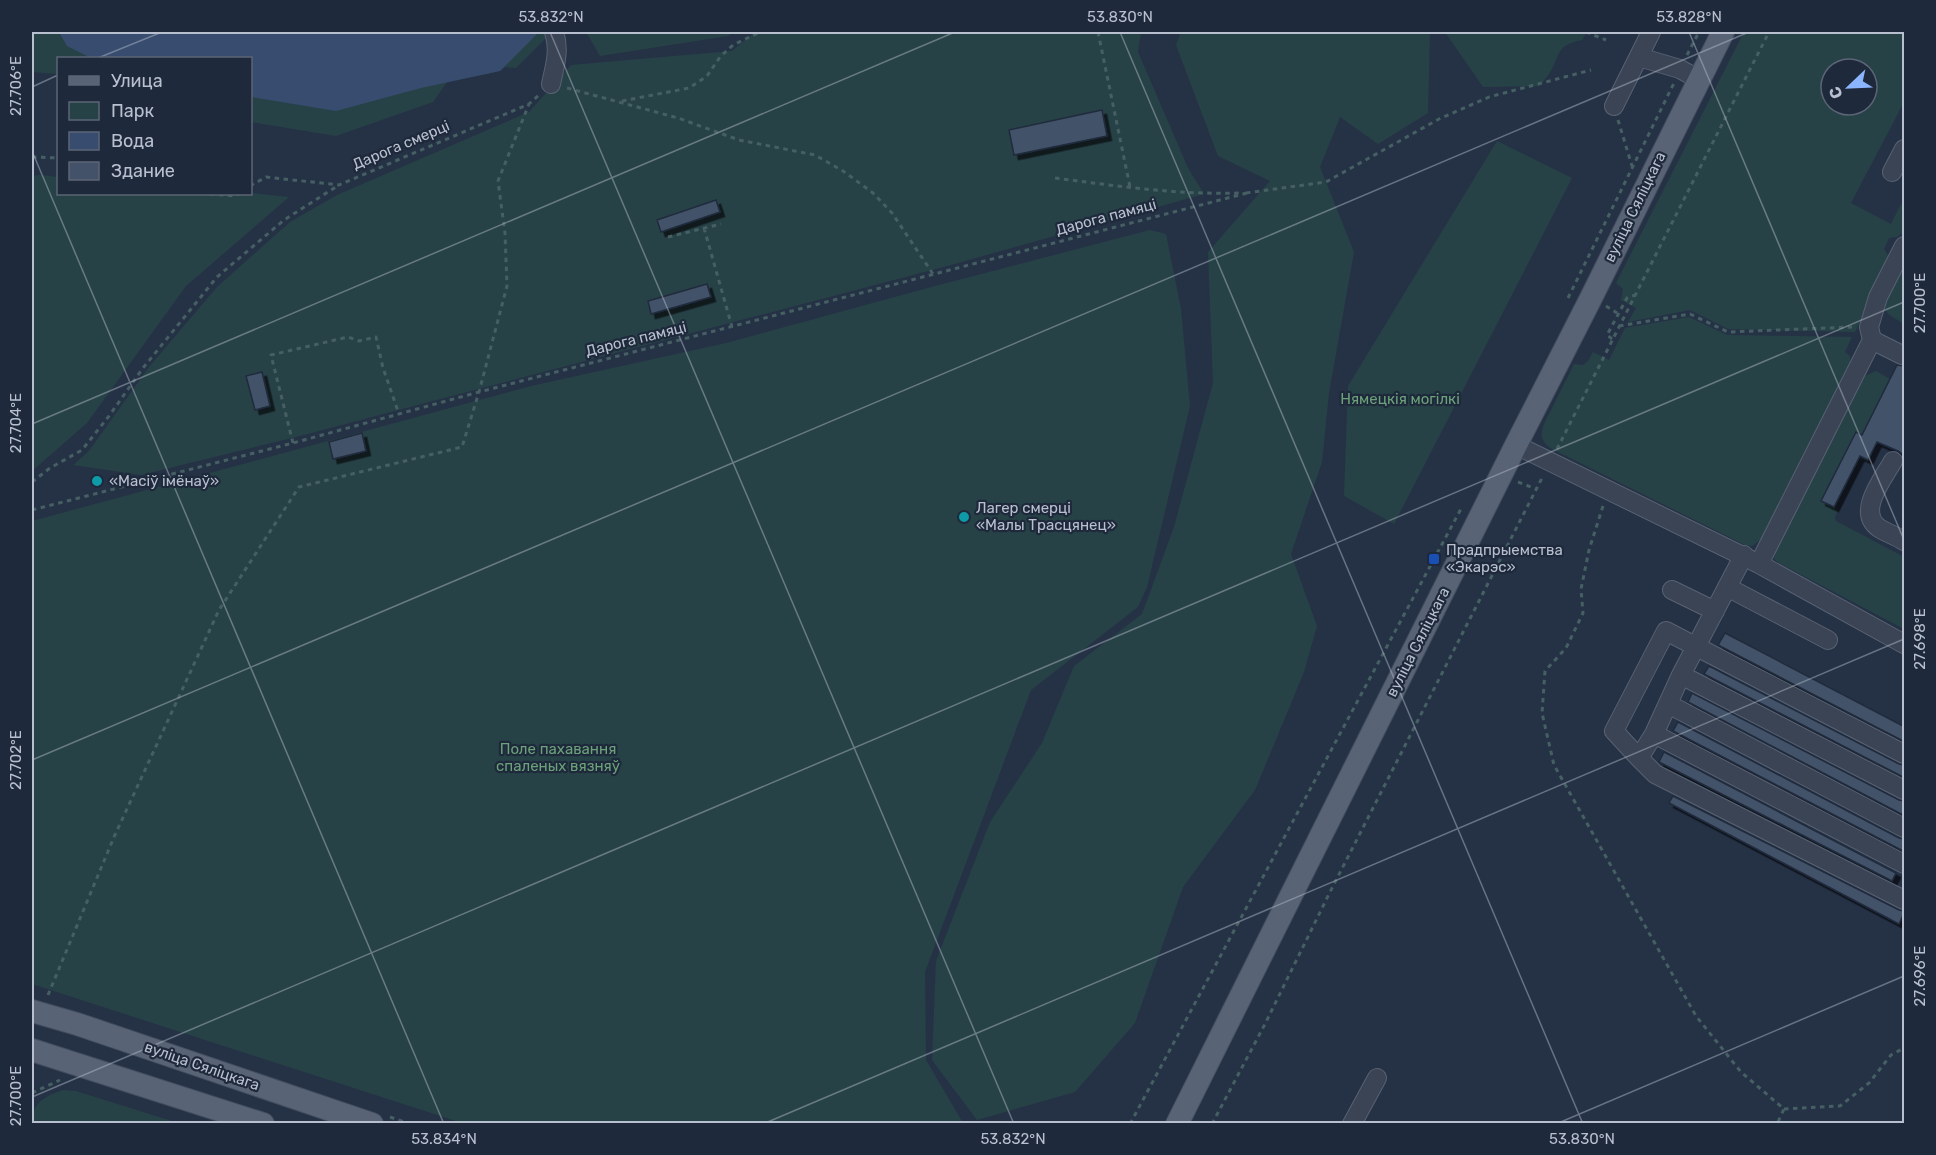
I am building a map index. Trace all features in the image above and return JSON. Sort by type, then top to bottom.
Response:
[{"type":"main road","name":"вуліца Сяліцкага","points":[[1177,1124],[1516,445],[1592,298],[1689,74],[1723,32]]},
{"type":"main road","name":"вуліца Сяліцкага","points":[[32,1011],[77,1024],[372,1124]]},
{"type":"main road","points":[[32,1050],[263,1124]]},
{"type":"street","points":[[551,84],[558,55],[558,43],[554,32]]},
{"type":"street","points":[[1614,106],[1651,32]]},
{"type":"street","points":[[1639,57],[1689,74]]},
{"type":"street","points":[[1892,172],[1905,149]]},
{"type":"street","points":[[1639,758],[1654,734],[1681,675],[1727,587],[1752,560],[1870,333],[1878,297],[1905,246]]},
{"type":"street","points":[[1870,333],[1902,355]]},
{"type":"street","points":[[1516,445],[1752,560],[1905,644]]},
{"type":"street","points":[[1893,461],[1869,506],[1870,518],[1877,527],[1905,540]]},
{"type":"street","points":[[1727,587],[1828,640]]},
{"type":"street","points":[[1672,590],[1715,611]]},
{"type":"street","points":[[1905,754],[1666,631],[1614,731],[1655,774],[1905,900]]},
{"type":"street","points":[[1681,675],[1905,790]]},
{"type":"street","points":[[1668,704],[1905,828]]},
{"type":"street","points":[[1654,734],[1905,864]]},
{"type":"street","points":[[1352,1124],[1377,1078]]},
{"type":"path","points":[[619,102],[689,88],[707,76],[720,57],[733,45],[760,32]]},
{"type":"path","points":[[1098,32],[1130,187]]},
{"type":"path","points":[[1586,32],[1606,40]]},
{"type":"path","points":[[1564,306],[1632,168],[1689,74],[1699,32]]},
{"type":"path","points":[[1212,1124],[1769,32]]},
{"type":"path","points":[[1055,178],[1204,194],[1247,193],[1326,182],[1439,119],[1489,97],[1591,70]]},
{"type":"path","points":[[551,84],[678,118],[739,140],[815,154],[873,193],[892,213],[934,274]]},
{"type":"path","name":"Дарога смерці","points":[[252,185],[266,177],[339,185],[529,104],[551,84]]},
{"type":"path","points":[[48,995],[114,837],[219,610],[299,487],[462,447],[507,286],[505,233],[498,181],[529,104]]},
{"type":"path","points":[[1614,106],[1632,168]]},
{"type":"path","points":[[32,157],[57,158]]},
{"type":"path","points":[[32,482],[82,450],[143,368],[217,277],[284,220],[339,185]]},
{"type":"path","name":"Дарога памяці","points":[[32,510],[1247,193]]},
{"type":"path","points":[[668,237],[721,224]]},
{"type":"path","points":[[704,228],[732,327]]},
{"type":"path","points":[[1612,339],[1607,335],[1617,314],[1627,297],[1635,295]]},
{"type":"path","points":[[1619,326],[1690,314],[1728,332],[1870,333]]},
{"type":"path","points":[[293,443],[271,355],[348,337],[359,341],[376,338],[383,368],[399,414]]},
{"type":"path","points":[[1609,490],[1589,550],[1581,588],[1583,613],[1566,648],[1545,670],[1542,713],[1554,765],[1696,1017],[1741,1072],[1784,1109],[1840,1106],[1869,1083],[1891,1055],[1905,1048]]},
{"type":"path","points":[[1130,1124],[1465,502]]},
{"type":"path","points":[[32,1093],[59,1080],[70,1083]]},
{"type":"path","points":[[1778,1124],[1784,1109]]},
{"type":"green space","points":[[32,32],[552,32],[516,68],[505,67],[500,71],[447,82],[433,102],[336,136],[252,122],[252,57],[57,57],[57,74],[32,72]]},
{"type":"green space","points":[[586,32],[734,32],[728,36],[600,56]]},
{"type":"green space","points":[[755,32],[1141,32],[1138,52],[1188,168],[1204,194],[951,265],[296,437],[141,475],[73,465],[89,451],[149,367],[217,287],[290,222],[337,195],[529,112],[571,65],[732,51]]},
{"type":"green space","points":[[1181,32],[1430,32],[1428,113],[1378,144],[1340,117],[1320,167],[1354,252],[1329,393],[1322,462],[1291,554],[1317,626],[1304,672],[1255,790],[1183,887],[1135,1023],[1075,1092],[977,1120],[932,1060],[936,961],[990,822],[1042,743],[1074,666],[1142,614],[1174,527],[1213,383],[1208,252],[1270,181],[1218,156],[1176,45]]},
{"type":"green space","points":[[1445,32],[1587,32],[1582,40],[1562,49],[1540,86],[1483,87]]},
{"type":"green space","points":[[1744,32],[1904,32],[1904,102],[1851,203],[1891,224],[1904,198],[1904,232],[1897,237],[1889,238],[1884,249],[1889,262],[1855,332],[1728,329],[1690,310],[1628,322],[1636,308],[1621,300],[1623,289],[1616,283]]},
{"type":"green space","name":"Нямецкія могілкі","points":[[1497,141],[1572,178],[1394,524],[1344,496],[1348,386]]},
{"type":"green space","points":[[32,176],[57,177],[57,195],[252,195],[252,193],[289,197],[186,286],[87,423],[32,471]]},
{"type":"green space","name":"Поле пахавання спаленых вязняў","points":[[1150,230],[1166,234],[1181,309],[1190,406],[1147,587],[1138,607],[1031,690],[925,972],[926,1060],[963,1123],[462,1123],[32,984],[32,521],[531,386],[726,343]]},
{"type":"green space","points":[[1904,261],[1904,324],[1888,314],[1883,304]]},
{"type":"green space","points":[[1689,317],[1727,335],[1852,337],[1845,352],[1850,356],[1851,362],[1763,538],[1752,546],[1745,545],[1554,450],[1543,439],[1544,424],[1574,364],[1583,365],[1593,352],[1609,360],[1625,328]]},
{"type":"green space","points":[[1876,371],[1890,379],[1862,435],[1856,432],[1821,501],[1838,509],[1836,521],[1904,557],[1904,629],[1774,559],[1861,380]]},
{"type":"green space","points":[[63,1090],[76,1091],[178,1123],[34,1123],[34,1110],[37,1105],[45,1098]]},
{"type":"water","points":[[59,32],[539,32],[500,71],[421,88],[336,111],[252,97],[252,57],[89,57],[67,46]]},
{"type":"building","points":[[1102,110],[1107,136],[1014,155],[1009,130]]},
{"type":"building","points":[[716,200],[720,212],[661,232],[657,220]]},
{"type":"building","points":[[707,284],[711,297],[651,314],[648,301]]},
{"type":"building","points":[[1897,365],[1905,366],[1905,456],[1877,442],[1868,460],[1860,456],[1834,507],[1821,501],[1856,432],[1862,435]]},
{"type":"building","points":[[262,372],[270,406],[255,410],[246,376]]},
{"type":"building","points":[[362,433],[366,451],[333,459],[329,442]]},
{"type":"building","points":[[1725,633],[1905,727],[1905,742],[1718,645]]},
{"type":"building","points":[[1709,666],[1899,764],[1905,765],[1905,778],[1704,674]]},
{"type":"building","points":[[1692,693],[1899,800],[1905,801],[1905,816],[1688,702]]},
{"type":"building","points":[[1678,722],[1899,838],[1905,839],[1905,852],[1673,731]]},
{"type":"building","points":[[1664,752],[1896,873],[1892,881],[1659,762]]},
{"type":"building","points":[[1673,796],[1905,911],[1899,924],[1669,803]]},
{"type":"place","name":"«Масіў імёнаў»","points":[[97,481]]},
{"type":"place","name":"Лагер смерці «Малы Трасцянец»","points":[[964,517]]},
{"type":"place","name":"Прадпрыемства «Экарэс»","points":[[1434,559]]}]
